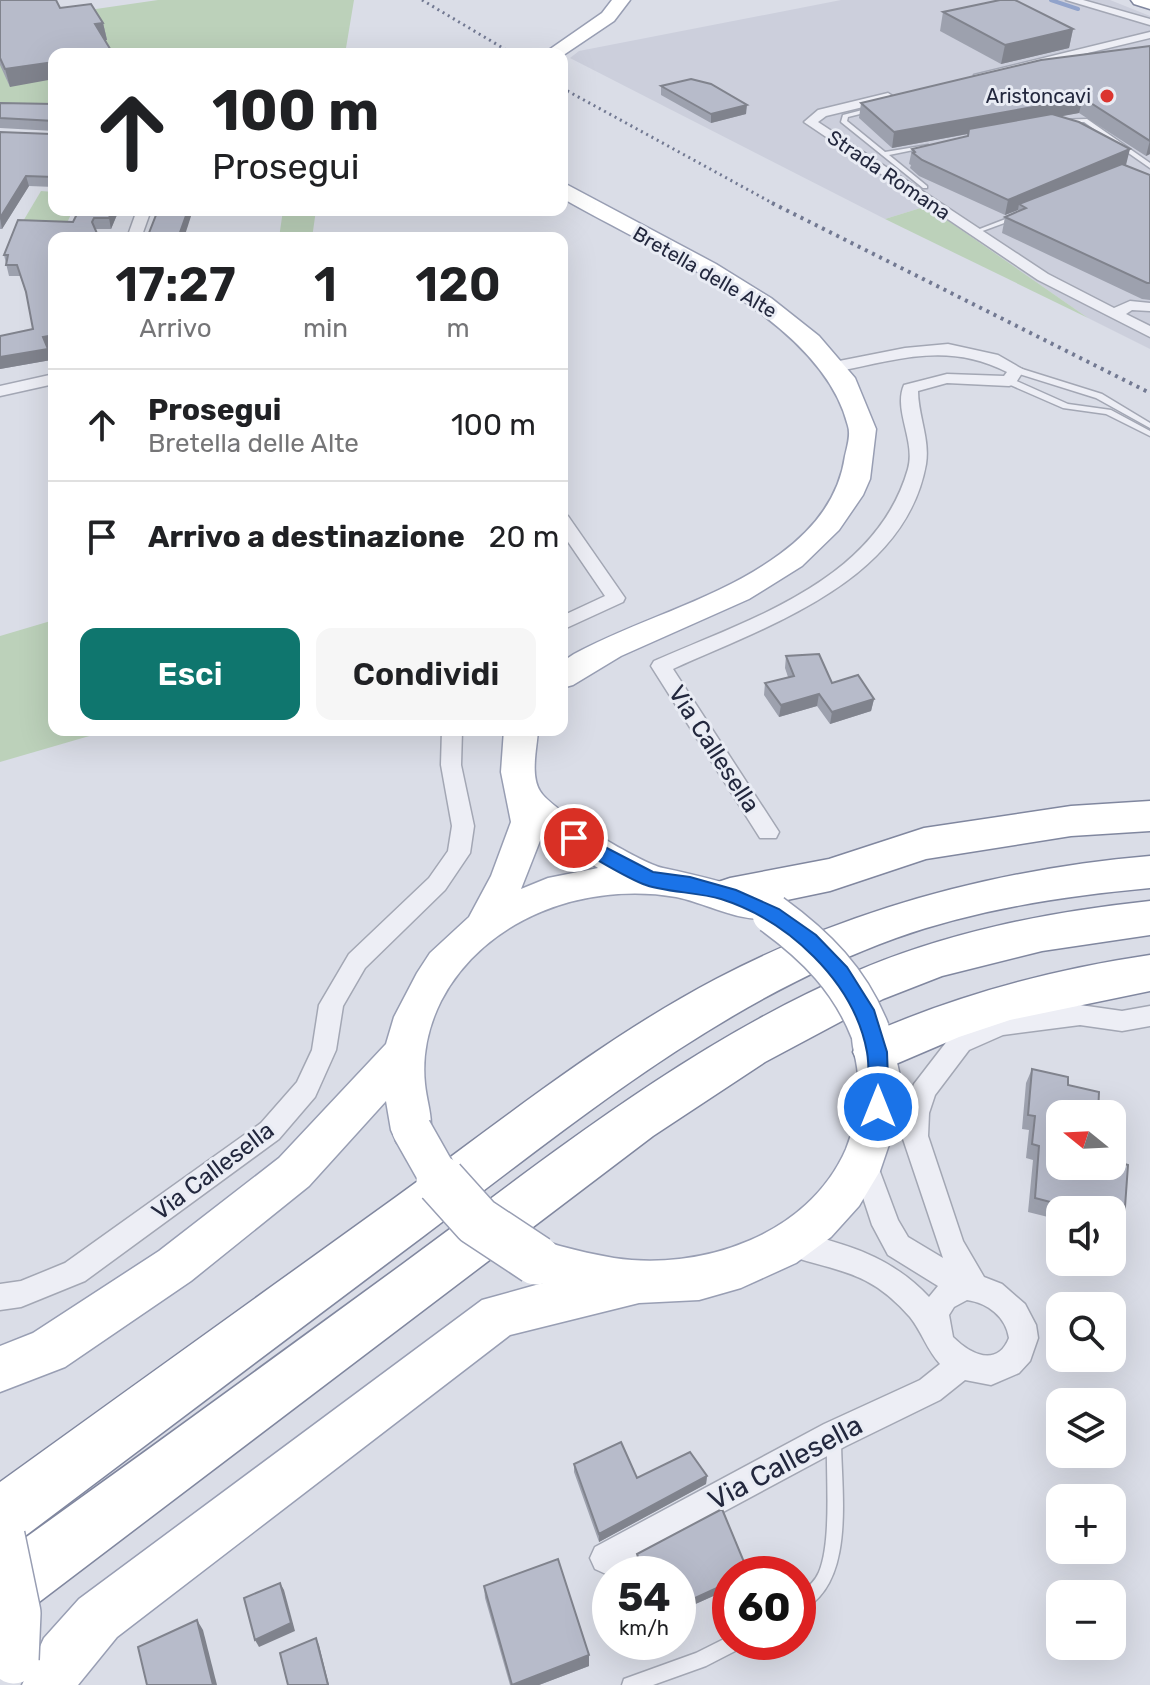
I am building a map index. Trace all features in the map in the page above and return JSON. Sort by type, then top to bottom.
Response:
[{"type":"highway","points":[[1141,0],[1150,3]]},
{"type":"highway","points":[[730,895],[830,875],[924,844],[1071,821],[1150,816]]},
{"type":"highway","points":[[0,1518],[568,1100],[647,1044],[732,992],[827,947],[942,908],[1047,884],[1150,872]]},
{"type":"highway","points":[[0,1593],[576,1165],[741,1051],[854,992],[925,965],[1064,929],[1150,918]]},
{"type":"highway","points":[[874,1042],[1006,1002],[1077,985],[1150,973]]},
{"type":"main road","points":[[561,48],[608,17],[621,0]]},
{"type":"main road","name":"Bretella delle Alte","points":[[568,192],[771,307],[834,367],[854,400],[862,425],[864,452],[848,498],[825,530],[762,580],[587,661],[568,673]]},
{"type":"main road","points":[[484,925],[509,876],[529,822],[518,772],[521,736]]},
{"type":"main road","points":[[524,797],[547,820],[574,838],[650,879]]},
{"type":"main road","points":[[0,1536],[16,1613],[34,1672],[98,1618],[498,1316],[636,1283],[698,1279],[757,1261],[789,1243],[838,1200],[864,1161],[876,1125],[880,1088],[874,1042],[864,1010],[840,973],[809,940],[772,914],[730,895],[690,884],[614,879],[568,887],[513,907],[484,925],[455,950],[432,980],[414,1014],[405,1051],[404,1090],[412,1130],[430,1169],[457,1205],[493,1235],[536,1260],[584,1276],[636,1283]]},
{"type":"main road","points":[[0,1369],[48,1351],[175,1266],[211,1238],[294,1172],[405,1051]]},
{"type":"street","points":[[1071,0],[1150,22]]},
{"type":"street","points":[[970,77],[1150,35]]},
{"type":"street","name":"Strada Romana","points":[[894,100],[822,113],[810,122],[1043,277],[1150,332]]},
{"type":"street","points":[[1114,314],[1130,305],[1150,307]]},
{"type":"street","points":[[834,367],[945,347],[993,356],[1012,376]]},
{"type":"street","name":"Via Callesella","points":[[768,832],[661,666],[747,628],[814,593],[842,576],[874,546],[900,512],[917,465],[919,449],[909,402],[910,388],[929,380],[953,376],[1012,376]]},
{"type":"street","points":[[0,391],[48,380]]},
{"type":"street","points":[[568,529],[616,598],[568,621]]},
{"type":"street","name":"Via Callesella","points":[[0,1297],[21,1294],[75,1272],[270,1131],[306,1089],[324,1050],[331,1005],[357,961],[437,884],[459,853],[463,826],[451,765],[452,736]]},
{"type":"street","points":[[969,1286],[951,1246],[915,1136],[919,1103],[933,1075],[960,1043],[999,1026],[1080,1015],[1122,1021],[1150,1016]]},
{"type":"street","points":[[789,1243],[870,1264],[892,1278],[934,1324],[942,1347],[962,1365],[977,1370],[992,1370],[1005,1366],[1016,1357],[1021,1345],[1018,1317],[1009,1304],[997,1294],[969,1286],[898,1246],[886,1225],[864,1161]]},
{"type":"street","points":[[934,1324],[935,1311],[941,1299],[969,1286]]},
{"type":"street","name":"Via Callesella","points":[[610,1556],[835,1435],[930,1390],[962,1365]]},
{"type":"lane","points":[[984,82],[1052,67]]},
{"type":"lane","points":[[894,100],[845,116],[844,122],[925,187]]},
{"type":"lane","points":[[1072,129],[1052,126],[1085,120],[1149,166]]},
{"type":"lane","points":[[883,154],[937,144]]},
{"type":"lane","points":[[893,163],[933,154]]},
{"type":"lane","points":[[1128,163],[1149,166]]},
{"type":"lane","points":[[1137,175],[1149,166]]},
{"type":"lane","points":[[975,232],[1027,213]]},
{"type":"lane","points":[[1012,376],[1099,396],[1150,426]]},
{"type":"lane","points":[[1012,376],[1066,406],[1108,412],[1150,434]]},
{"type":"lane","points":[[816,1590],[827,1572],[832,1533],[835,1435]]},
{"type":"lane","points":[[630,1685],[712,1654]]},
{"type":"shaded area","points":[[841,0],[1110,0],[1150,16],[1150,349],[1088,318],[927,206],[885,219],[570,58],[579,51]]},
{"type":"green space","points":[[158,0],[354,0],[346,48],[48,48],[48,110],[0,110],[0,34],[89,10]]},
{"type":"green space","points":[[41,191],[48,192],[48,216],[70,216],[66,225],[22,223]]},
{"type":"green space","points":[[927,206],[1088,318],[885,219]]},
{"type":"green space","points":[[282,216],[315,216],[313,232],[280,232]]},
{"type":"green space","points":[[48,622],[48,736],[89,736],[0,762],[0,636]]},
{"type":"building","points":[[0,0],[56,0],[60,8],[91,4],[103,23],[95,24],[110,48],[48,48],[48,63],[5,69],[0,58]]},
{"type":"building","points":[[1000,0],[1015,0],[1073,29],[1005,45],[943,12]]},
{"type":"building","points":[[1150,46],[1150,141],[1083,98],[894,132],[861,103],[1041,60]]},
{"type":"building","points":[[691,79],[711,84],[747,105],[711,114],[661,86]]},
{"type":"building","points":[[0,103],[48,104],[48,121],[0,118]]},
{"type":"building","points":[[1052,114],[1079,122],[1130,149],[1008,200],[913,153],[912,149],[968,136],[969,129]]},
{"type":"building","points":[[0,132],[48,134],[48,177],[26,176],[0,218]]},
{"type":"building","points":[[1122,164],[1150,175],[1150,283],[1005,217],[1026,208],[1019,204]]},
{"type":"building","points":[[76,216],[110,216],[94,218],[92,222],[96,232],[48,232],[48,336],[43,337],[48,349],[0,357],[0,336],[33,329],[17,265],[6,265],[8,255],[4,255],[18,220],[73,222]]},
{"type":"building","points":[[156,216],[186,216],[180,232],[149,232]]},
{"type":"building","points":[[819,654],[832,683],[858,675],[874,699],[832,712],[819,694],[781,705],[765,683],[794,676],[786,656]]},
{"type":"building","points":[[1032,1069],[1068,1077],[1068,1085],[1099,1092],[1099,1100],[1046,1100],[1046,1180],[1126,1180],[1126,1164],[1128,1165],[1126,1196],[1046,1196],[1046,1201],[1035,1198],[1039,1146],[1032,1144],[1035,1116],[1028,1115]]},
{"type":"building","points":[[621,1442],[637,1478],[690,1452],[707,1476],[599,1534],[574,1464]]},
{"type":"building","points":[[722,1509],[742,1556],[712,1556],[712,1590],[696,1598],[696,1556],[637,1554]]},
{"type":"building","points":[[558,1559],[589,1655],[512,1685],[484,1586]]},
{"type":"building","points":[[280,1583],[291,1623],[255,1640],[244,1598]]},
{"type":"building","points":[[197,1620],[213,1685],[147,1685],[138,1647]]},
{"type":"building","points":[[316,1638],[328,1685],[288,1685],[280,1653]]},
{"type":"waterway","points":[[1051,0],[1078,9]]},
{"type":"railway","points":[[422,0],[503,48]]},
{"type":"railway","points":[[568,91],[776,205]]},
{"type":"railway","points":[[772,203],[1150,393]]},
{"type":"place","name":"Aristoncavi","points":[[1107,96]]},
{"type":"route","points":[[574,838],[650,879],[690,884],[730,895],[772,914],[809,940],[840,973],[864,1010],[877,1052],[878,1107]]}]
